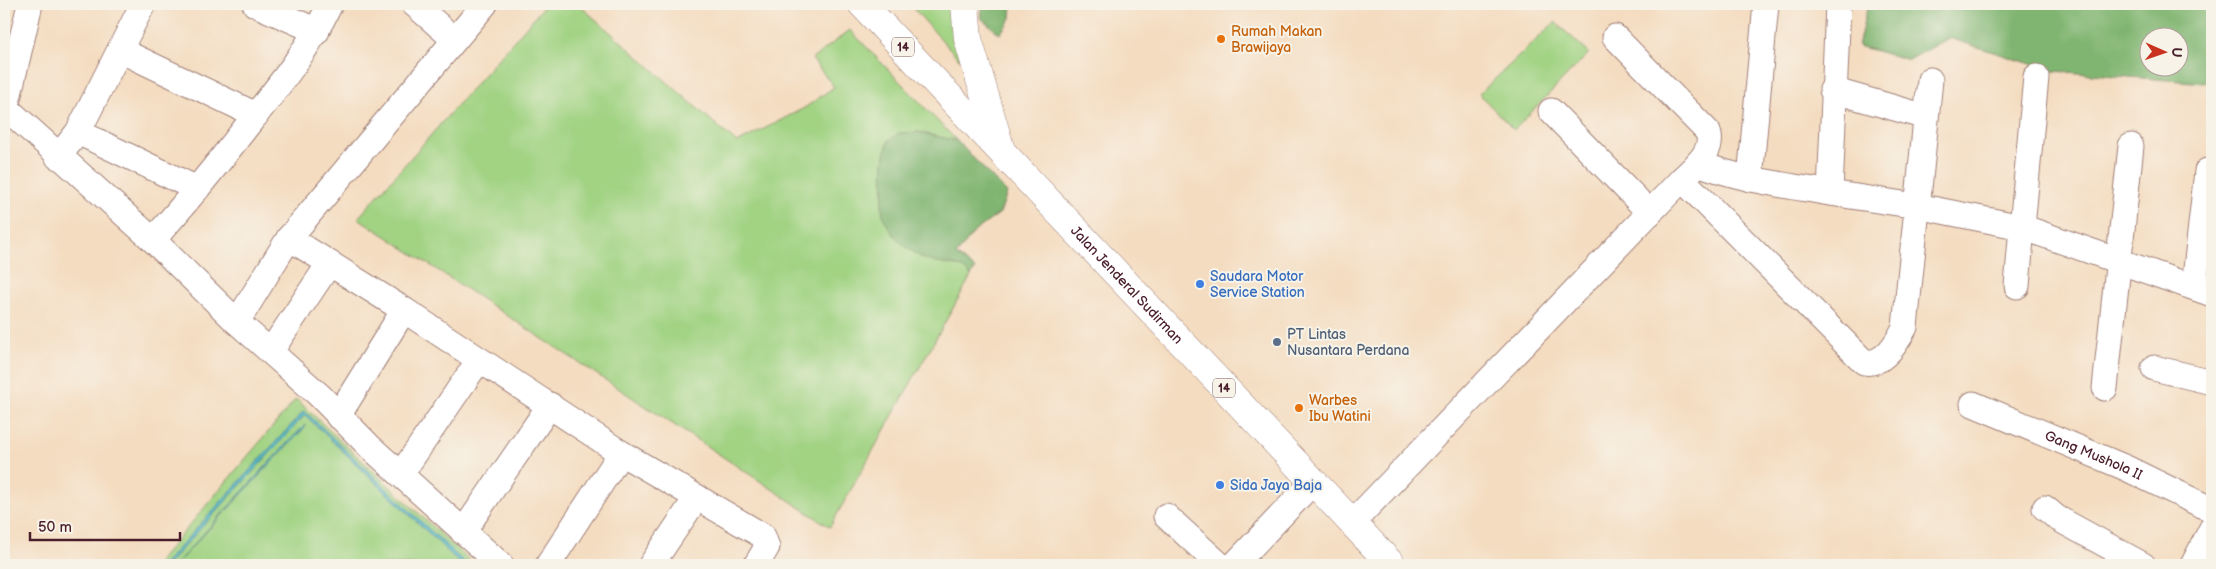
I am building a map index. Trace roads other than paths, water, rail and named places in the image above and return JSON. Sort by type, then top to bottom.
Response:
[{"type":"highway","points":[[965,4],[968,39],[1002,152]]},
{"type":"highway","name":"Jalan Jenderal Sudirman","points":[[877,9],[1002,152],[1392,565]]},
{"type":"street","points":[[30,4],[4,110],[153,240],[237,322],[319,395],[338,416],[501,565]]},
{"type":"street","points":[[58,156],[78,132],[143,4]]},
{"type":"street","points":[[254,4],[317,31]]},
{"type":"street","points":[[153,240],[197,189],[283,82],[317,31],[330,4]]},
{"type":"street","points":[[414,4],[454,39]]},
{"type":"street","points":[[237,322],[289,238],[485,4]]},
{"type":"street","points":[[1750,179],[1766,4]]},
{"type":"street","points":[[1830,193],[1832,90],[1838,4]]},
{"type":"street","points":[[1352,523],[1690,171],[1711,142],[1708,132],[1615,37]]},
{"type":"street","points":[[126,53],[256,115]]},
{"type":"street","points":[[2018,286],[2036,77]]},
{"type":"street","points":[[1690,171],[1860,358],[1869,363],[1882,358],[1898,341],[1905,326],[1930,80]]},
{"type":"street","points":[[1832,90],[1926,117]]},
{"type":"street","points":[[1551,111],[1650,213]]},
{"type":"street","points":[[78,132],[197,189]]},
{"type":"street","points":[[2106,388],[2130,146]]},
{"type":"street","points":[[1690,171],[1719,172],[1830,193],[1917,206],[2022,227],[2203,290],[2207,170]]},
{"type":"street","points":[[289,238],[404,310],[621,453],[763,536],[767,547],[756,565]]},
{"type":"street","points":[[271,351],[329,264]]},
{"type":"street","points":[[338,416],[404,310]]},
{"type":"street","points":[[401,474],[479,360]]},
{"type":"street","points":[[2154,368],[2212,382]]},
{"type":"street","name":"Gang Mushola II","points":[[1973,404],[2126,468],[2212,510]]},
{"type":"street","points":[[463,532],[550,405]]},
{"type":"street","points":[[548,565],[621,453]]},
{"type":"street","points":[[1234,565],[1313,482]]},
{"type":"street","points":[[651,565],[697,497]]},
{"type":"street","points":[[2044,508],[2057,518],[2143,565]]},
{"type":"street","points":[[1166,516],[1220,565]]},
{"type":"street","points":[[2193,565],[2212,528]]},
{"type":"water","points":[[304,411],[467,565],[462,565],[305,415],[167,565],[163,565]]},
{"type":"water","points":[[306,426],[175,565],[290,440]]},
{"type":"place","name":"Rumah Makan Brawijaya","points":[[1221,39]]},
{"type":"place","name":"Saudara Motor Service Station","points":[[1200,284]]},
{"type":"place","name":"PT Lintas Nusantara Perdana","points":[[1277,342]]},
{"type":"place","name":"Warbes Ibu Watini","points":[[1299,408]]},
{"type":"place","name":"Sida Jaya Baja","points":[[1220,485]]}]
